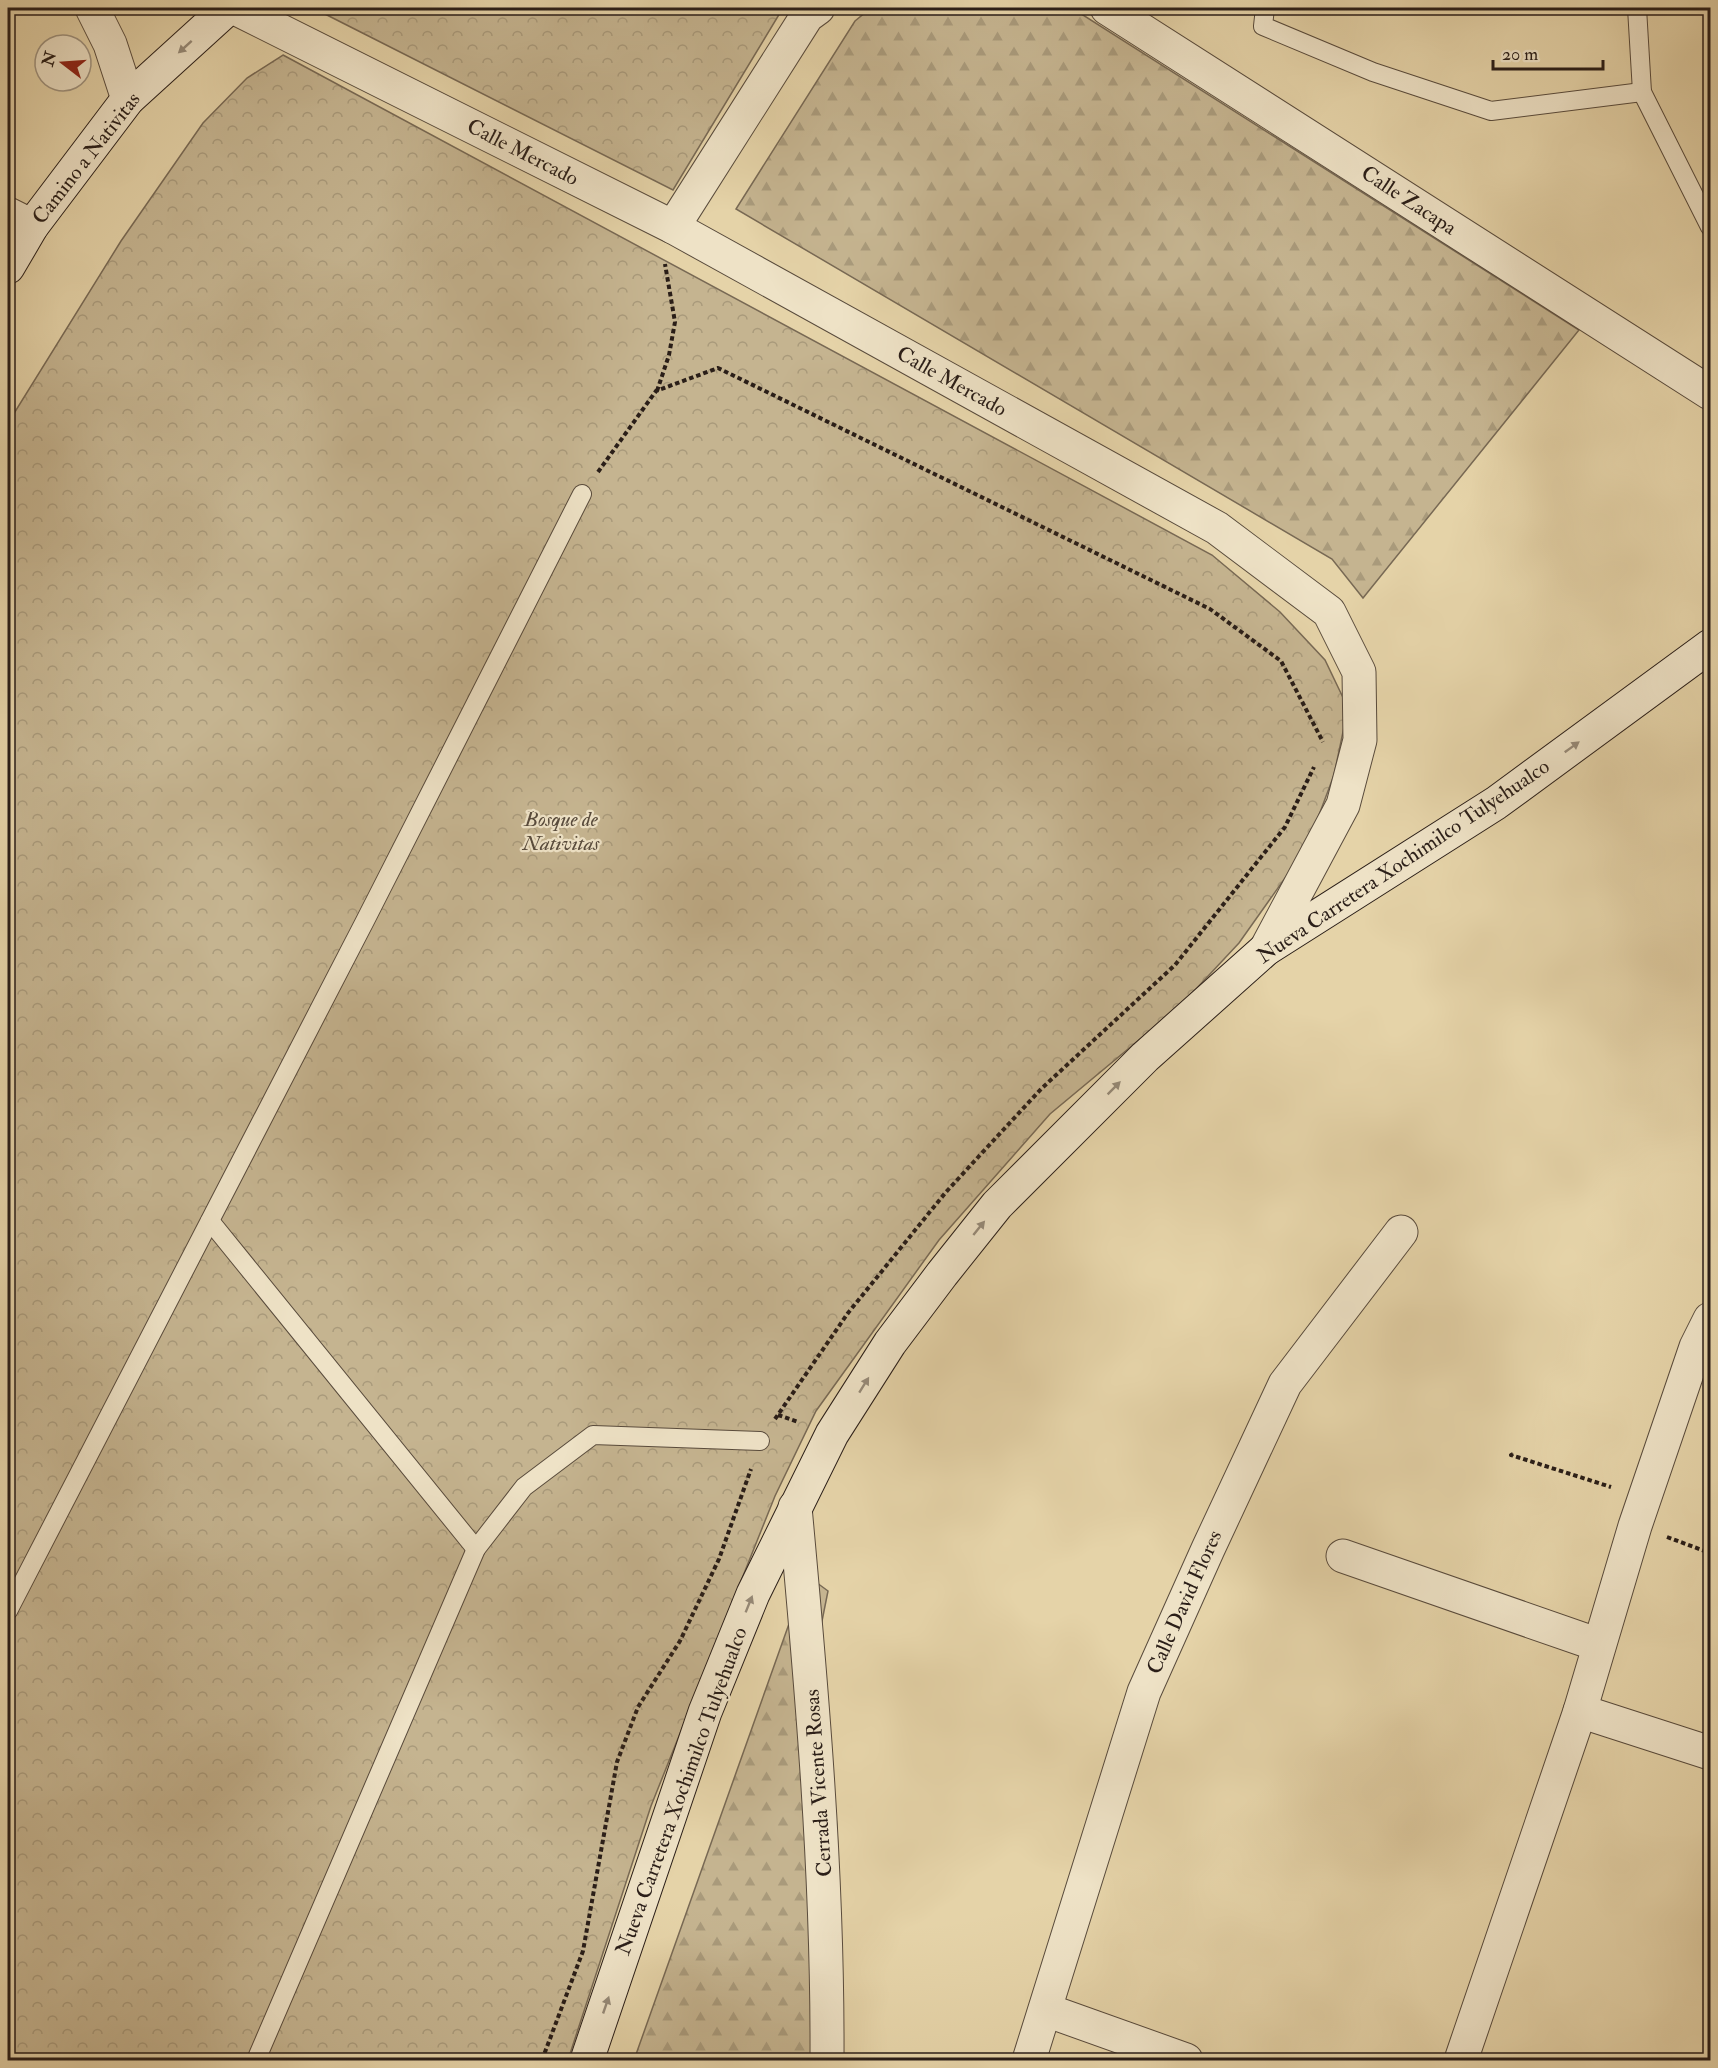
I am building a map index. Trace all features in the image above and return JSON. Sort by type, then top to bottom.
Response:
[{"type":"street","points":[[92,8],[110,44],[128,99]]},
{"type":"street","name":"Camino a Nativitas","points":[[8,267],[20,220],[128,99],[228,8]]},
{"type":"street","name":"Calle Mercado","points":[[235,8],[673,227],[1217,528],[1329,612],[1359,672],[1360,740],[1343,805],[1266,949]]},
{"type":"street","points":[[673,227],[807,16],[818,8]]},
{"type":"street","name":"Calle Zacapa","points":[[1107,8],[1710,393]]},
{"type":"street","name":"Nueva Carretera Xochimilco Tulyehualco","points":[[587,2061],[705,1712],[753,1594],[832,1434],[890,1343],[997,1205],[1145,1057],[1266,949],[1496,803],[1710,646]]},
{"type":"street","name":"Calle David Flores","points":[[1029,2061],[1141,1702],[1208,1549],[1285,1384],[1401,1232]]},
{"type":"street","points":[[1461,2061],[1580,1711],[1640,1512],[1696,1347],[1710,1319]]},
{"type":"street","name":"Cerrada Vicente Rosas","points":[[795,1507],[813,1694],[827,1927],[827,2061]]},
{"type":"street","points":[[1343,1556],[1599,1645]]},
{"type":"street","points":[[1580,1711],[1710,1754]]},
{"type":"street","points":[[1046,2010],[1186,2061]]},
{"type":"lane","points":[[1265,8],[1263,26],[1373,72],[1491,111],[1642,93]]},
{"type":"lane","points":[[1637,8],[1642,93],[1710,227]]},
{"type":"lane","points":[[8,1611],[582,494]]},
{"type":"lane","points":[[210,1221],[476,1549]]},
{"type":"lane","points":[[256,2061],[476,1549],[524,1486],[593,1435],[760,1441]]},
{"type":"path","points":[[582,494],[656,391],[669,355],[675,322],[664,259],[673,227]]},
{"type":"path","points":[[656,391],[718,368],[1210,609],[1281,661],[1325,745]]},
{"type":"path","points":[[542,2061],[583,1950],[617,1762],[638,1707],[680,1641],[719,1559],[760,1441],[848,1313],[946,1192],[1041,1089],[1175,965],[1285,826],[1315,765]]},
{"type":"path","points":[[1513,1454],[1511,1455],[1640,1512],[1710,1553]]},
{"type":"green space","points":[[326,8],[783,8],[673,190],[321,12]]},
{"type":"green space","points":[[871,8],[1072,8],[1579,330],[1363,598],[1332,559],[736,209],[855,21]]},
{"type":"green space","name":"Bosque de Nativitas","points":[[283,55],[1212,555],[1280,612],[1325,660],[1348,708],[1334,775],[1307,847],[1239,943],[1181,1005],[1050,1114],[939,1240],[816,1411],[775,1496],[651,1806],[568,2060],[8,2060],[8,423],[121,241],[203,123],[247,78]]},
{"type":"green space","points":[[809,1577],[828,1591],[820,1631],[837,1829],[842,1966],[839,2060],[634,2060],[790,1621]]}]
